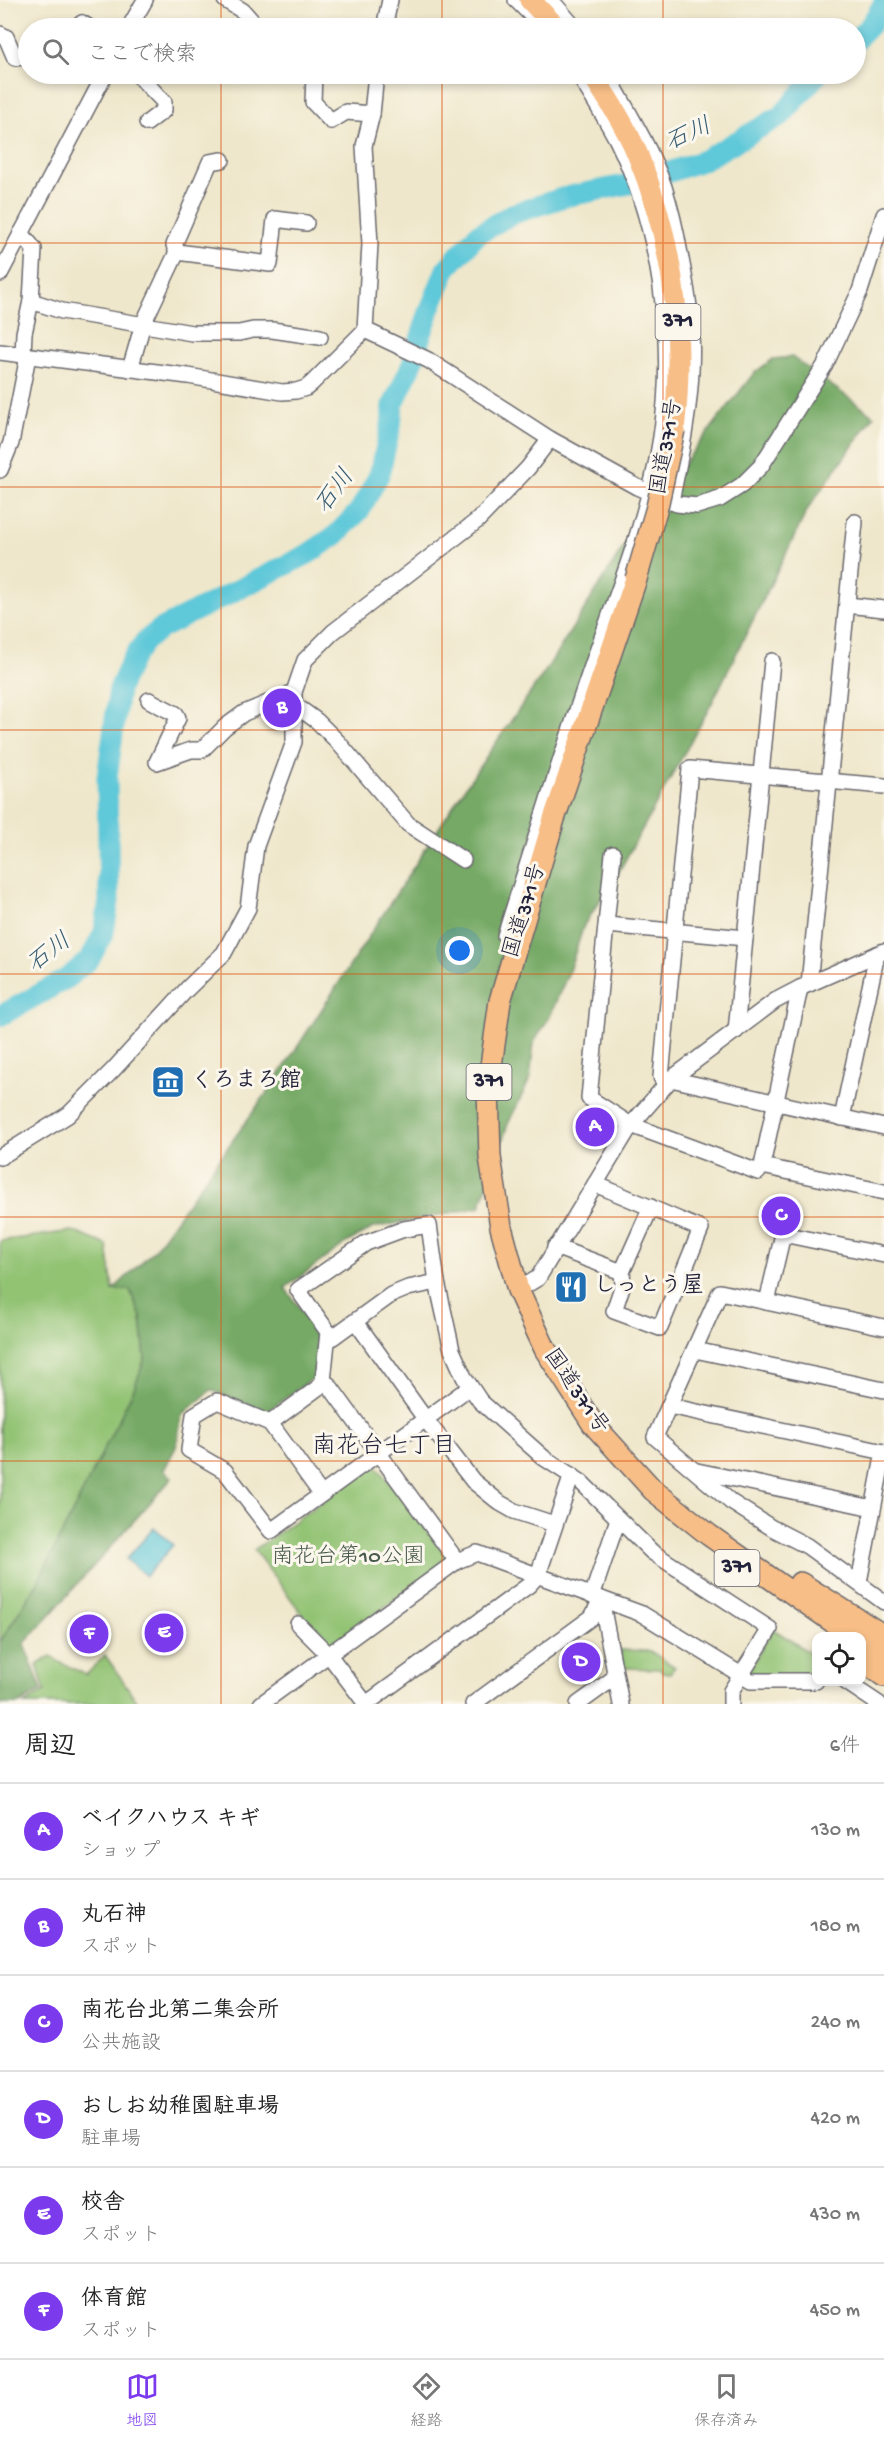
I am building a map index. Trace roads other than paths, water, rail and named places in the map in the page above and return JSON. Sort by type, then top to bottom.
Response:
[{"type":"highway","points":[[530,0],[547,18]]},
{"type":"highway","name":"国道371号","points":[[598,84],[636,151],[658,216],[670,264],[677,309],[679,352],[674,430],[657,507],[636,579],[554,819],[506,978],[495,1031],[488,1088],[490,1157],[501,1227],[518,1290],[545,1348],[592,1424],[653,1490],[709,1535],[847,1632]]},
{"type":"highway","name":"371","points":[[653,1490],[685,1526],[719,1555],[825,1632]]},
{"type":"highway","name":"371","points":[[709,1535],[771,1565],[884,1636]]},
{"type":"highway","points":[[866,1645],[884,1658]]},
{"type":"highway","points":[[866,1663],[884,1676]]},
{"type":"street","points":[[135,18],[145,0]]},
{"type":"street","points":[[225,0],[243,11],[249,18]]},
{"type":"street","points":[[386,18],[390,0]]},
{"type":"street","points":[[516,0],[535,18]]},
{"type":"street","points":[[550,0],[566,18]]},
{"type":"street","points":[[0,33],[6,37],[15,58],[18,58]]},
{"type":"street","points":[[0,274],[100,84]]},
{"type":"street","points":[[147,84],[164,102],[164,110],[147,123]]},
{"type":"street","points":[[314,84],[313,102],[331,121],[346,112],[372,114]]},
{"type":"street","points":[[0,351],[282,392],[306,388],[365,330],[370,244],[364,146],[372,114],[375,84]]},
{"type":"street","points":[[505,936],[570,728],[649,492],[661,438],[667,371],[660,280],[642,205],[624,156],[584,84]]},
{"type":"street","points":[[612,84],[646,146],[664,186],[675,226],[685,280],[690,318],[689,402],[683,447],[671,501]]},
{"type":"street","points":[[130,369],[143,324],[177,252],[174,245],[210,162],[222,160]]},
{"type":"street","points":[[365,330],[428,360],[550,439],[649,492],[671,501],[697,506],[720,499],[742,485],[761,466],[825,365],[860,291],[884,214]]},
{"type":"street","points":[[177,252],[270,264],[275,219],[306,223]]},
{"type":"street","points":[[0,470],[11,443],[26,356],[24,333],[31,301],[34,249],[21,233]]},
{"type":"street","points":[[31,301],[62,311],[192,333],[272,330],[321,336]]},
{"type":"street","points":[[0,1157],[68,1115],[224,953],[248,908],[256,846],[294,742],[294,699],[305,660],[316,646],[478,520],[528,468],[550,439]]},
{"type":"street","points":[[613,854],[589,1098],[630,1125],[758,1172],[762,1166],[775,1102],[804,986],[829,780],[855,522]]},
{"type":"street","points":[[847,605],[884,609]]},
{"type":"street","points":[[736,1031],[762,774],[768,682],[772,661]]},
{"type":"street","points":[[149,700],[176,714],[178,718],[156,762],[191,750],[202,750],[225,727],[244,713],[294,699]]},
{"type":"street","points":[[294,699],[337,741],[408,824],[463,861]]},
{"type":"street","points":[[884,786],[690,769],[661,1077],[668,1082],[775,1102],[884,1127]]},
{"type":"street","points":[[607,925],[745,938]]},
{"type":"street","points":[[518,1290],[538,1278],[630,1125],[668,1082],[775,1001],[880,953]]},
{"type":"street","points":[[842,1118],[880,953]]},
{"type":"street","points":[[762,1166],[884,1192]]},
{"type":"street","points":[[595,1184],[651,1207],[701,1228],[660,1328],[614,1311],[623,1284],[622,1272],[651,1207]]},
{"type":"street","points":[[270,1423],[319,1387],[322,1381],[328,1332],[298,1290],[366,1243],[404,1229],[429,1225],[437,1282],[452,1350],[457,1365],[480,1401],[544,1458],[572,1475],[652,1552],[770,1629],[731,1691],[731,1704]]},
{"type":"street","points":[[767,1302],[783,1234],[884,1255]]},
{"type":"street","points":[[555,1247],[622,1272]]},
{"type":"street","points":[[328,1340],[399,1291],[437,1282]]},
{"type":"street","points":[[884,1327],[720,1292],[655,1437],[731,1502],[772,1528],[807,1546],[884,1602]]},
{"type":"street","points":[[356,1322],[473,1481],[514,1511],[554,1524]]},
{"type":"street","points":[[695,1350],[884,1390]]},
{"type":"street","points":[[322,1381],[329,1385],[457,1561]]},
{"type":"street","points":[[321,1494],[270,1423],[217,1401],[194,1415],[189,1450],[225,1471],[271,1531],[470,1387]]},
{"type":"street","points":[[669,1406],[884,1452],[859,1582]]},
{"type":"street","points":[[697,1471],[873,1508]]},
{"type":"street","points":[[298,1624],[328,1655],[366,1704],[529,1585],[538,1575],[572,1475]]},
{"type":"street","points":[[473,1704],[592,1617],[618,1519]]},
{"type":"street","points":[[261,1704],[457,1561],[477,1553],[642,1614],[741,1677],[751,1681],[812,1681]]},
{"type":"street","points":[[596,1597],[621,1704]]},
{"type":"street","points":[[578,1704],[614,1678]]},
{"type":"street","points":[[852,1686],[879,1704]]},
{"type":"water","points":[[154,1528],[173,1545],[146,1576],[126,1559]]},
{"type":"waterway","name":"石川","points":[[866,29],[884,3]]},
{"type":"waterway","name":"石川","points":[[0,1016],[66,979],[90,959],[104,932],[109,901],[107,778],[119,689],[132,660],[145,641],[160,629],[308,554],[336,535],[360,510],[379,475],[391,426],[393,405],[412,364],[446,269],[478,234],[512,214],[565,197],[644,181],[704,160],[782,115],[809,84]]},
{"type":"place","name":"丸石神","points":[[282,708]]},
{"type":"place","name":"くろまろ館","points":[[168,1082]]},
{"type":"place","name":"ベイクハウス キギ","points":[[595,1127]]},
{"type":"place","name":"南花台北第二集会所","points":[[781,1216]]},
{"type":"place","name":"しっとう屋","points":[[571,1287]]},
{"type":"place","name":"校舎","points":[[164,1633]]},
{"type":"place","name":"体育館","points":[[89,1634]]},
{"type":"place","name":"おしお幼稚園駐車場","points":[[581,1662]]},
{"type":"district","name":"南花台七丁目","points":[[384,1447]]},
{"type":"park label","name":"南花台第10公園","points":[[348,1558]]}]
